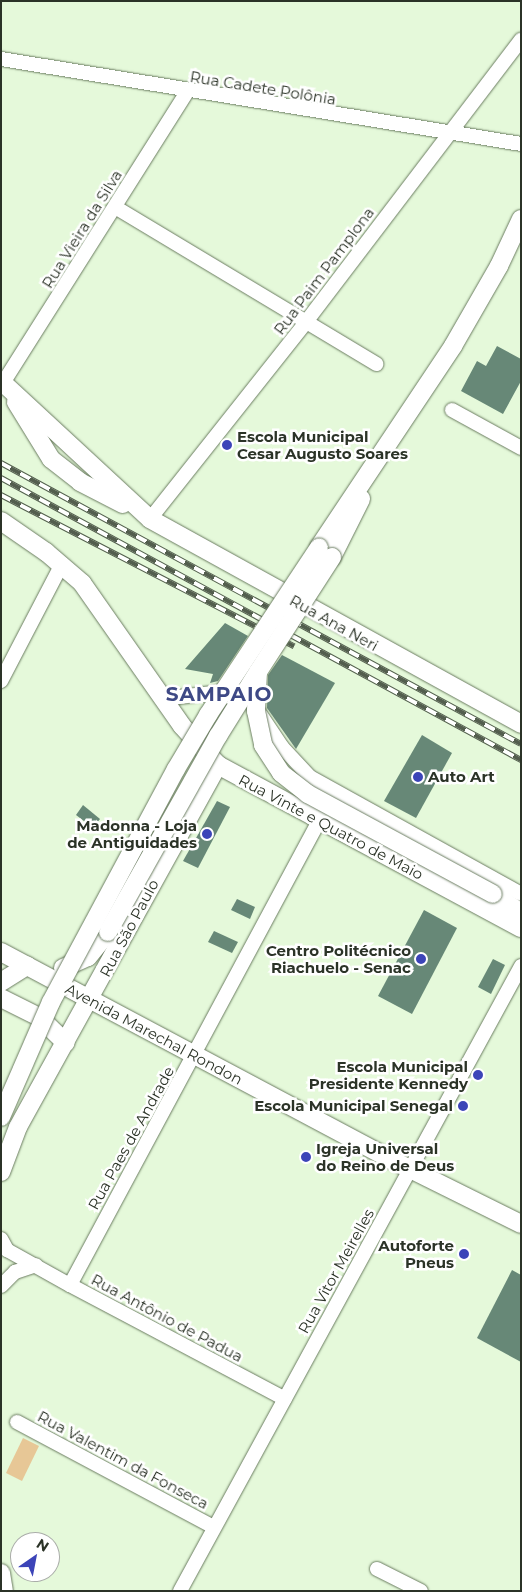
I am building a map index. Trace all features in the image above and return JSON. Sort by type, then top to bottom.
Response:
[{"type":"main road","points":[[1,1117],[51,1002],[176,769],[208,715],[358,507],[375,463],[453,346],[518,224]]},
{"type":"main road","name":"Rua Ana Neri","points":[[5,384],[51,459],[80,482],[521,724]]},
{"type":"main road","name":"Rua Vinte e Quatro de Maio","points":[[2,522],[62,564],[82,583],[162,699],[200,749],[218,765],[521,928]]},
{"type":"main road","points":[[1,982],[31,968],[52,971],[76,964],[97,949],[218,736],[258,672],[326,552]]},
{"type":"main road","points":[[258,672],[258,732],[282,773],[315,798],[493,894],[521,913]]},
{"type":"main road","name":"Rua São Paulo","points":[[1,1172],[18,1127],[90,1000],[218,765]]},
{"type":"main road","name":"Avenida Marechal Rondon","points":[[1,952],[410,1170],[521,1224]]},
{"type":"main road","points":[[1,998],[39,1017],[66,1043]]},
{"type":"main road","points":[[1,1573],[4,1591]]},
{"type":"street","name":"Rua Paim Pamplona","points":[[144,516],[306,322],[447,134],[521,40]]},
{"type":"street","name":"Rua Cadete Polônia","points":[[1,59],[187,92],[447,134],[521,144]]},
{"type":"street","name":"Rua Vieira da Silva","points":[[5,384],[187,92]]},
{"type":"street","points":[[115,207],[376,364]]},
{"type":"street","points":[[452,410],[521,448]]},
{"type":"street","points":[[1,681],[62,564]]},
{"type":"street","points":[[162,699],[230,691],[250,699],[282,747],[310,777],[521,894]]},
{"type":"street","name":"Rua Paes de Andrade","points":[[70,1285],[319,821]]},
{"type":"street","name":"Rua Vitor Meirelles","points":[[180,1591],[521,966]]},
{"type":"street","name":"Rua Antônio de Padua","points":[[1,1239],[8,1250],[70,1285],[285,1399]]},
{"type":"street","points":[[1,1286],[15,1272],[36,1265]]},
{"type":"street","name":"Rua Valentim da Fonseca","points":[[17,1422],[214,1527]]},
{"type":"street","points":[[377,1569],[421,1591]]},
{"type":"shaded area","points":[[23,1438],[39,1446],[22,1481],[6,1473]]},
{"type":"building","points":[[497,346],[521,359],[521,381],[503,414],[461,391],[477,361],[486,366]]},
{"type":"building","points":[[225,623],[248,636],[218,681],[210,683],[213,674],[185,669]]},
{"type":"building","points":[[282,655],[335,683],[296,749],[267,708],[268,675]]},
{"type":"building","name":"Auto Art","points":[[422,735],[452,753],[416,818],[384,801]]},
{"type":"building","name":"Madonna - Loja de Antiguidades","points":[[217,801],[230,807],[198,868],[183,861]]},
{"type":"building","points":[[83,805],[100,819],[93,828],[76,815]]},
{"type":"building","points":[[237,899],[255,907],[250,919],[231,910]]},
{"type":"building","name":"Centro Politécnico Riachuelo - Senac","points":[[424,910],[457,928],[412,1014],[378,996]]},
{"type":"building","points":[[214,931],[238,942],[232,953],[208,942]]},
{"type":"building","points":[[493,959],[505,965],[491,994],[478,987]]},
{"type":"building","points":[[512,1270],[521,1275],[521,1362],[477,1338]]},
{"type":"railway","points":[[1,463],[521,744]]},
{"type":"railway","points":[[1,478],[521,760]]},
{"type":"railway","points":[[1,495],[294,646]]},
{"type":"place","name":"Escola Municipal Cesar Augusto Soares","points":[[227,445]]},
{"type":"place","name":"Auto Art","points":[[418,777]]},
{"type":"place","name":"Madonna - Loja de Antiguidades","points":[[207,834]]},
{"type":"place","name":"Centro Politécnico Riachuelo - Senac","points":[[421,959]]},
{"type":"place","name":"Escola Municipal Presidente Kennedy","points":[[478,1075]]},
{"type":"place","name":"Escola Municipal Senegal","points":[[463,1106]]},
{"type":"place","name":"Igreja Universal do Reino de Deus","points":[[306,1157]]},
{"type":"place","name":"Autoforte Pneus","points":[[464,1254]]},
{"type":"district","name":"SAMPAIO","points":[[219,694]]}]
